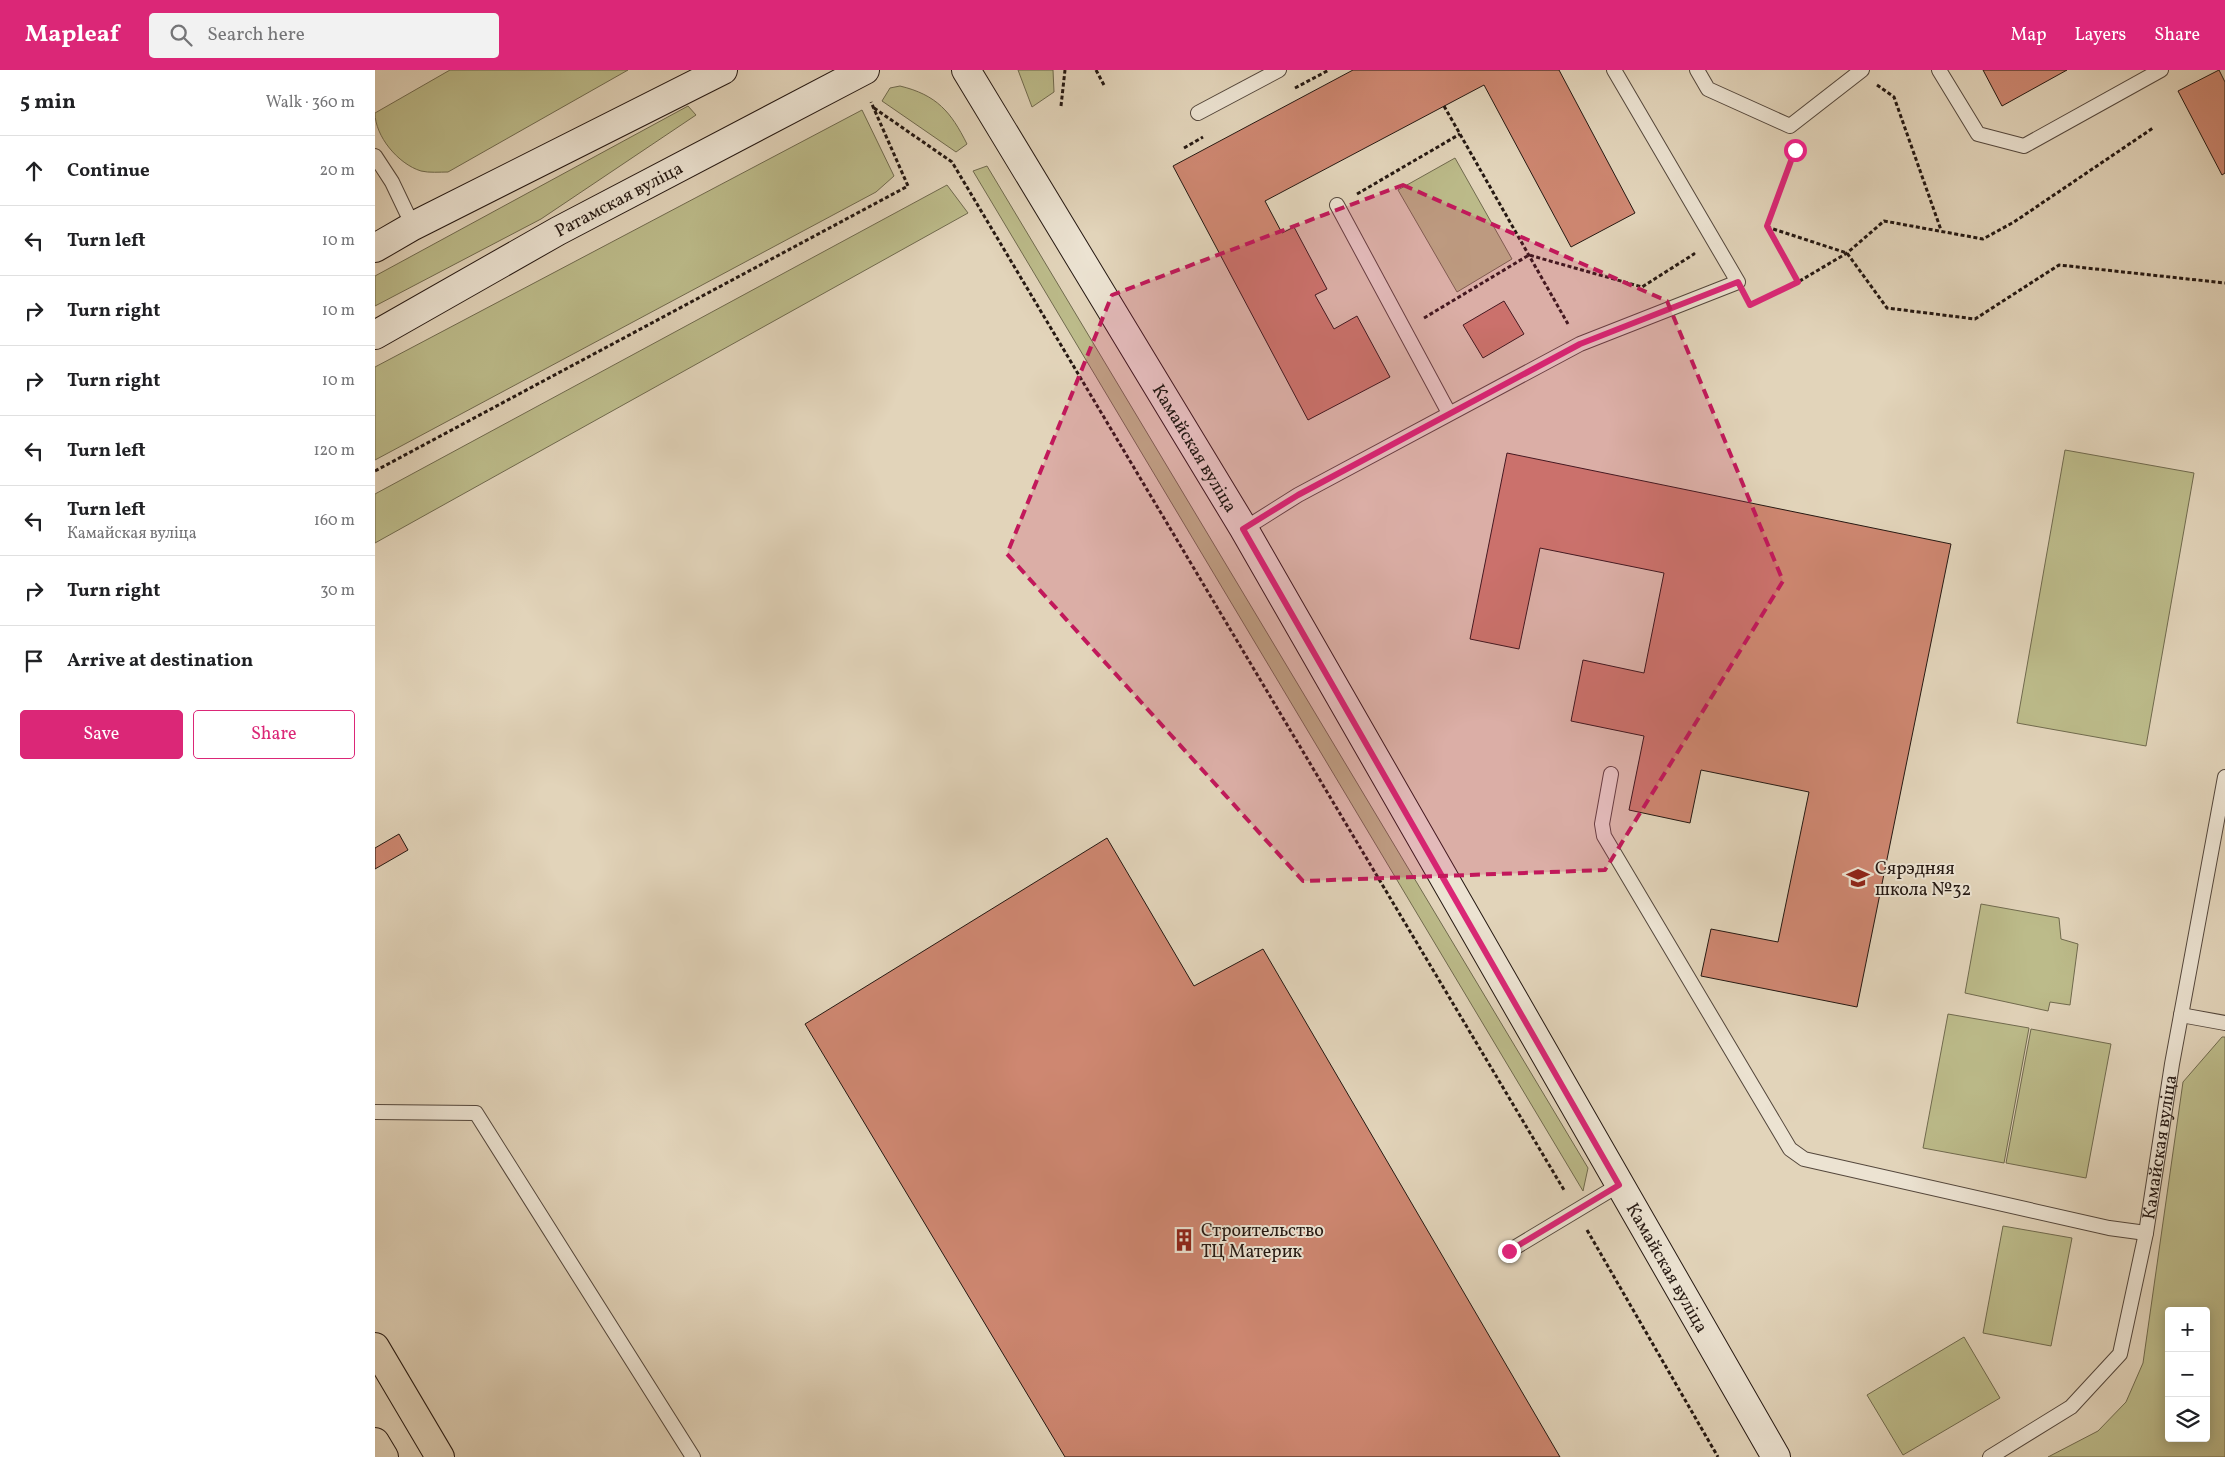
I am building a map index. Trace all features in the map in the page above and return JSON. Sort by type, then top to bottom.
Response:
[{"type":"main road","points":[[375,1347],[440,1457]]},
{"type":"main road","points":[[375,1442],[384,1457]]},
{"type":"street","points":[[375,248],[413,226],[723,70]]},
{"type":"street","name":"Ратамская вуліца","points":[[375,335],[559,231],[865,70]]},
{"type":"street","name":"Камайская вуліца","points":[[966,70],[1243,529],[1776,1457]]},
{"type":"lane","points":[[1198,113],[1279,70]]},
{"type":"lane","points":[[1243,529],[1298,495],[1580,344],[1738,282],[1614,70]]},
{"type":"lane","points":[[1697,70],[1709,89],[1789,126],[1860,71]]},
{"type":"lane","points":[[1939,70],[1978,134],[2024,146],[2161,70]]},
{"type":"lane","points":[[375,156],[392,182],[413,226]]},
{"type":"lane","points":[[1337,205],[1449,413]]},
{"type":"lane","points":[[1611,774],[1602,824],[1604,836],[1790,1149],[1804,1159],[2109,1228],[2146,1233]]},
{"type":"lane","name":"Камайская вуліца","points":[[1990,1457],[2071,1407],[2120,1354],[2146,1233],[2181,1015],[2225,777]]},
{"type":"lane","points":[[2181,1015],[2225,1023]]},
{"type":"lane","points":[[375,1112],[476,1113],[693,1457]]},
{"type":"lane","points":[[1509,1251],[1577,1212],[1619,1185]]},
{"type":"path","points":[[1061,106],[1065,70]]},
{"type":"path","points":[[1096,70],[1105,87]]},
{"type":"path","points":[[1860,71],[1893,97],[1941,230]]},
{"type":"path","points":[[375,470],[907,186],[869,99]]},
{"type":"path","points":[[1444,106],[1580,344]]},
{"type":"path","points":[[874,108],[952,162],[1577,1212],[1718,1457]]},
{"type":"path","points":[[1789,126],[1795,150],[1767,226],[1798,282]]},
{"type":"path","points":[[1738,282],[1750,305],[1798,282],[1847,253],[1884,221],[1983,239],[2014,222],[2153,128]]},
{"type":"path","points":[[1337,205],[1460,134]]},
{"type":"path","points":[[1767,226],[1847,253],[1887,308],[1975,320],[2059,265],[2225,283]]},
{"type":"path","points":[[1405,330],[1529,255],[1642,287],[1694,254],[1689,246]]},
{"type":"highlighted area","points":[[1403,185],[1667,301],[1783,581],[1605,870],[1303,881],[1007,554],[1112,295]]},
{"type":"shaded area","points":[[450,70],[628,70],[448,172],[421,171],[404,162],[389,148],[379,131],[375,113]]},
{"type":"shaded area","points":[[1018,70],[1053,70],[1054,92],[1032,107]]},
{"type":"shaded area","points":[[900,86],[924,94],[941,106],[949,114],[967,144],[956,152],[882,101],[890,88]]},
{"type":"shaded area","points":[[688,106],[696,115],[541,219],[375,306],[375,276]]},
{"type":"shaded area","points":[[862,110],[894,176],[876,192],[375,460],[375,367]]},
{"type":"shaded area","points":[[1455,158],[1512,259],[1457,292],[1398,190]]},
{"type":"shaded area","points":[[987,166],[1588,1168],[1583,1191],[973,171]]},
{"type":"shaded area","points":[[947,185],[968,213],[375,543],[375,494]]},
{"type":"shaded area","points":[[2065,450],[2194,473],[2146,746],[2017,723]]},
{"type":"shaded area","points":[[1981,904],[2059,918],[2061,939],[2078,944],[2070,1005],[2050,1002],[2048,1011],[1965,993]]},
{"type":"shaded area","points":[[1948,1014],[2029,1028],[2004,1163],[1923,1148]]},
{"type":"shaded area","points":[[2031,1029],[2111,1044],[2086,1178],[2006,1163]]},
{"type":"shaded area","points":[[2222,1037],[2225,1037],[2225,1457],[2048,1457],[2098,1431],[2126,1402],[2143,1363],[2183,1082]]},
{"type":"shaded area","points":[[2003,1226],[2072,1238],[2051,1346],[1983,1333]]},
{"type":"shaded area","points":[[1964,1337],[2000,1398],[1903,1455],[1867,1395]]},
{"type":"building","points":[[1353,70],[1559,70],[1635,213],[1571,247],[1484,85],[1265,201],[1282,233],[1294,227],[1327,289],[1315,295],[1334,329],[1357,316],[1390,377],[1308,420],[1173,166]]},
{"type":"building","points":[[1983,70],[2067,70],[2002,106]]},
{"type":"building","points":[[2219,70],[2225,82],[2225,173],[2222,175],[2178,91]]},
{"type":"building","points":[[1504,301],[1524,334],[1483,358],[1463,325]]},
{"type":"building","points":[[1507,453],[1951,544],[1857,1007],[1701,976],[1711,929],[1778,942],[1809,792],[1701,770],[1690,823],[1629,810],[1644,736],[1571,721],[1583,660],[1644,673],[1664,573],[1540,548],[1519,649],[1470,639]]},
{"type":"building","points":[[399,834],[408,850],[375,869],[375,848]]},
{"type":"building","name":"Строительство ТЦ Материк","points":[[1107,838],[1194,986],[1263,949],[1560,1457],[1065,1457],[805,1024]]},
{"type":"place","name":"Сярэдняя школа №32","points":[[1858,878]]},
{"type":"place","name":"Строительство ТЦ Материк","points":[[1184,1240]]},
{"type":"route","points":[[1509,1251],[1577,1212],[1619,1185],[1243,529],[1298,495],[1580,344],[1738,282],[1750,305],[1798,282],[1767,226],[1795,150]]}]
